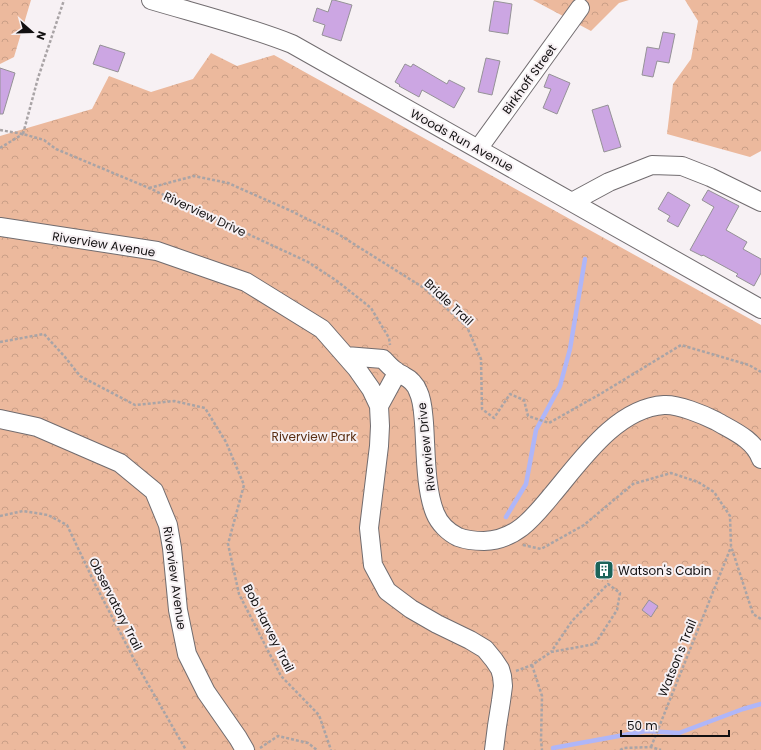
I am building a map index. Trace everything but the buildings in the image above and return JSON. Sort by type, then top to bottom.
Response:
[{"type":"street","name":"Woods Run Avenue","points":[[151,0],[292,44],[761,308]]},
{"type":"street","name":"Birkhoff Street","points":[[478,149],[580,8]]},
{"type":"street","points":[[572,202],[609,182],[652,165],[682,166],[710,177],[761,202]]},
{"type":"street","name":"Riverview Avenue","points":[[0,227],[157,251],[246,282],[322,330],[357,369],[371,389],[379,406],[379,446],[369,528],[373,565],[387,591],[411,609],[470,640],[485,650],[500,669],[503,686],[502,701],[494,750]]},
{"type":"street","points":[[346,356],[383,359],[397,373],[379,406]]},
{"type":"street","name":"Riverview Drive","points":[[397,373],[404,376],[414,384],[419,391],[422,403],[428,479],[435,514],[450,532],[458,537],[474,541],[499,539],[510,535],[521,528],[536,515],[592,447],[620,422],[647,408],[665,405],[680,406],[713,420],[746,438],[759,452],[761,459]]},
{"type":"street","name":"Riverview Avenue","points":[[0,419],[37,427],[120,463],[154,491],[168,525],[172,548],[178,610],[187,654],[206,692],[245,750]]},
{"type":"path","points":[[0,148],[23,134],[38,78],[64,0]]},
{"type":"path","name":"Riverview Drive","points":[[0,130],[44,140],[56,149],[149,188],[308,262],[337,281],[371,308],[389,338],[397,373]]},
{"type":"path","name":"Bridle Trail","points":[[149,188],[194,176],[228,183],[338,234],[424,288],[468,327],[481,359],[482,408],[494,418],[510,394],[524,400],[528,416],[549,423],[681,345],[749,365],[761,372]]},
{"type":"path","name":"Bob Harvey Trail","points":[[0,342],[44,334],[80,376],[135,405],[174,401],[205,408],[226,442],[244,485],[228,544],[239,594],[281,676],[319,715],[331,750]]},
{"type":"path","points":[[499,539],[541,549],[584,525],[633,484],[671,473],[698,482],[714,492],[730,516],[731,546],[753,614],[761,619]]},
{"type":"path","name":"Observatory Trail","points":[[0,516],[23,511],[48,515],[67,525],[95,584],[137,665],[186,750]]},
{"type":"path","name":"Watson's Trail","points":[[651,747],[731,546]]},
{"type":"path","points":[[502,676],[532,665],[551,652],[572,621],[608,584],[620,593],[617,610],[595,644],[551,652]]},
{"type":"path","points":[[532,665],[542,696],[542,750]]},
{"type":"path","points":[[256,750],[278,736],[308,743],[317,750]]},
{"type":"path","points":[[620,750],[624,748],[651,747],[661,750]]},
{"type":"green space","points":[[0,0],[31,0],[14,57],[0,64]]},
{"type":"green space","points":[[533,0],[629,0],[619,3],[591,31]]},
{"type":"green space","points":[[685,0],[761,0],[761,151],[750,157],[667,134],[673,84],[691,59],[698,21]]},
{"type":"green space","name":"Riverview Park","points":[[211,53],[237,66],[274,55],[761,325],[761,750],[0,750],[0,136],[92,109],[109,76],[151,92],[193,79]]},
{"type":"waterway","points":[[506,517],[526,484],[536,430],[560,386],[570,349],[585,259]]},
{"type":"waterway","points":[[553,748],[646,731],[679,733],[743,709],[761,704]]},
{"type":"place","name":"Watson's Cabin","points":[[604,570]]}]
